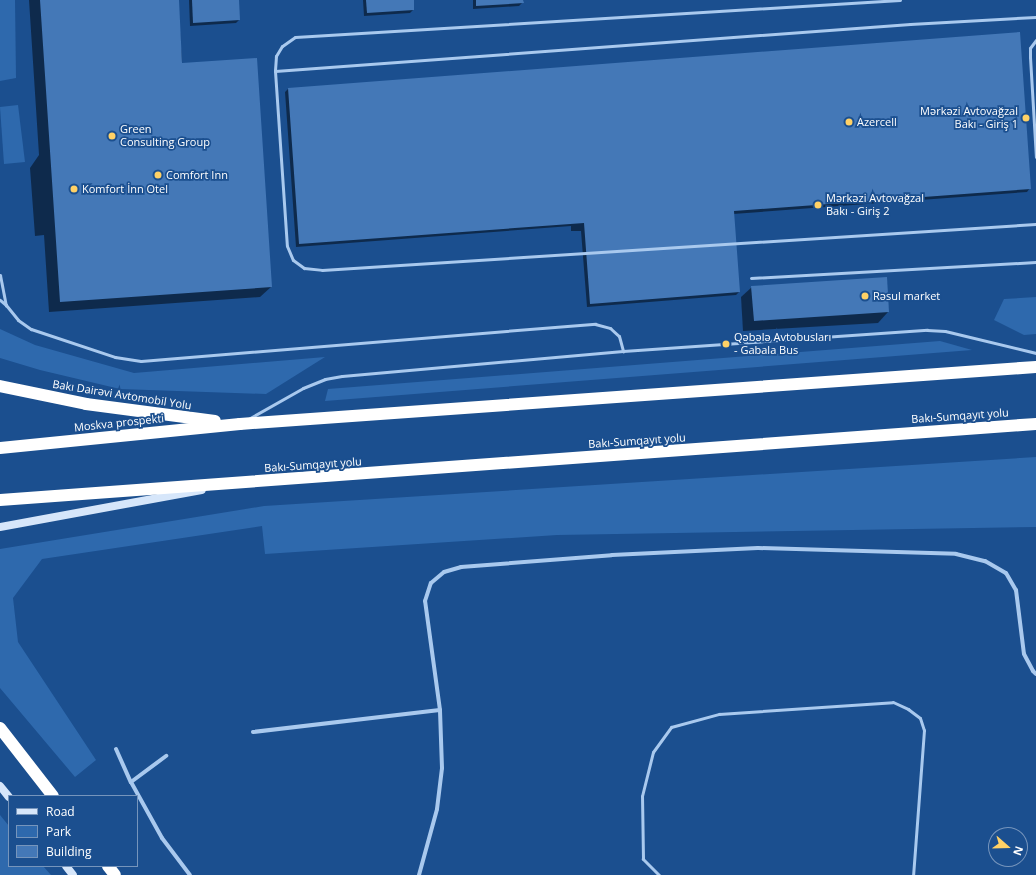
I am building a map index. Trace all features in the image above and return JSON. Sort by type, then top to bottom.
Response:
[{"type":"highway","points":[[240,424],[1036,367]]},
{"type":"highway","name":"Bakı Dairəvi Avtomobil Yolu","points":[[0,386],[86,404],[158,415],[240,424]]},
{"type":"highway","name":"Moskva prospekti","points":[[0,448],[240,424]]},
{"type":"highway","name":"Bakı-Sumqayıt yolu","points":[[239,484],[1036,424]]},
{"type":"highway","points":[[0,500],[239,484]]},
{"type":"highway","points":[[0,728],[53,795]]},
{"type":"highway","points":[[109,867],[116,875]]},
{"type":"main road","points":[[0,527],[239,484]]},
{"type":"main road","points":[[0,786],[8,796]]},
{"type":"main road","points":[[67,867],[73,875]]},
{"type":"street","points":[[419,875],[437,809],[442,768],[440,710],[424,601],[431,583],[444,572],[461,567],[612,555],[758,548],[956,554],[985,561],[1006,573],[1016,590],[1024,654],[1036,674]]},
{"type":"street","points":[[253,732],[440,710]]},
{"type":"street","points":[[116,749],[131,782],[162,838],[190,875]]},
{"type":"street","points":[[131,782],[166,756]]},
{"type":"lane","points":[[900,0],[295,37],[282,46],[276,56],[275,71],[287,246],[293,260],[304,268],[322,270],[1036,224]]},
{"type":"lane","points":[[275,71],[1036,17]]},
{"type":"lane","points":[[1036,40],[1030,48],[1036,157]]},
{"type":"lane","points":[[751,278],[1036,262]]},
{"type":"lane","points":[[0,275],[6,305]]},
{"type":"lane","points":[[0,300],[18,320],[31,328],[115,357],[141,362],[589,324],[610,328],[619,336],[623,351]]},
{"type":"lane","points":[[240,424],[303,388],[325,379],[342,376],[623,351],[927,330],[945,331],[1036,353]]},
{"type":"lane","points":[[659,875],[643,859],[642,796],[653,752],[671,727],[719,714],[893,702],[908,709],[920,718],[924,730],[913,875]]},
{"type":"green space","points":[[0,0],[15,0],[16,78],[0,81]]},
{"type":"green space","points":[[18,105],[25,162],[4,164],[0,107]]},
{"type":"green space","points":[[1036,297],[1036,334],[1024,335],[994,320],[1004,299]]},
{"type":"green space","points":[[0,329],[35,345],[134,373],[325,357],[266,394],[120,389],[40,370],[0,358]]},
{"type":"green space","points":[[940,341],[972,350],[325,401],[328,389]]},
{"type":"green space","points":[[1036,457],[1036,527],[557,535],[265,554],[262,526],[42,559],[13,598],[18,642],[96,760],[75,777],[0,688],[0,549],[264,506]]},
{"type":"green space","points":[[0,815],[8,825],[8,867],[44,867],[51,875],[0,875]]},
{"type":"building","name":"Comfort Inn","points":[[40,0],[179,0],[182,63],[257,58],[272,287],[60,302]]},
{"type":"building","points":[[192,0],[239,0],[240,20],[193,23]]},
{"type":"building","points":[[366,0],[414,0],[414,10],[367,13]]},
{"type":"building","points":[[476,0],[523,0],[524,3],[476,6]]},
{"type":"building","points":[[1020,32],[1031,189],[734,211],[740,292],[590,304],[584,223],[299,244],[288,88]]},
{"type":"building","points":[[887,277],[889,312],[754,321],[751,286]]},
{"type":"place","name":"Mərkəzi Avtovağzal Bakı - Giriş 1","points":[[1026,118]]},
{"type":"place","name":"Azercell","points":[[849,122]]},
{"type":"place","name":"Green Consulting Group","points":[[112,136]]},
{"type":"place","name":"Comfort Inn","points":[[158,175]]},
{"type":"place","name":"Komfort İnn Otel","points":[[74,189]]},
{"type":"place","name":"Mərkəzi Avtovağzal Bakı - Giriş 2","points":[[818,205]]},
{"type":"place","name":"Rәsul market","points":[[865,296]]},
{"type":"place","name":"Qəbələ Avtobusları - Gabala Bus","points":[[726,344]]}]
